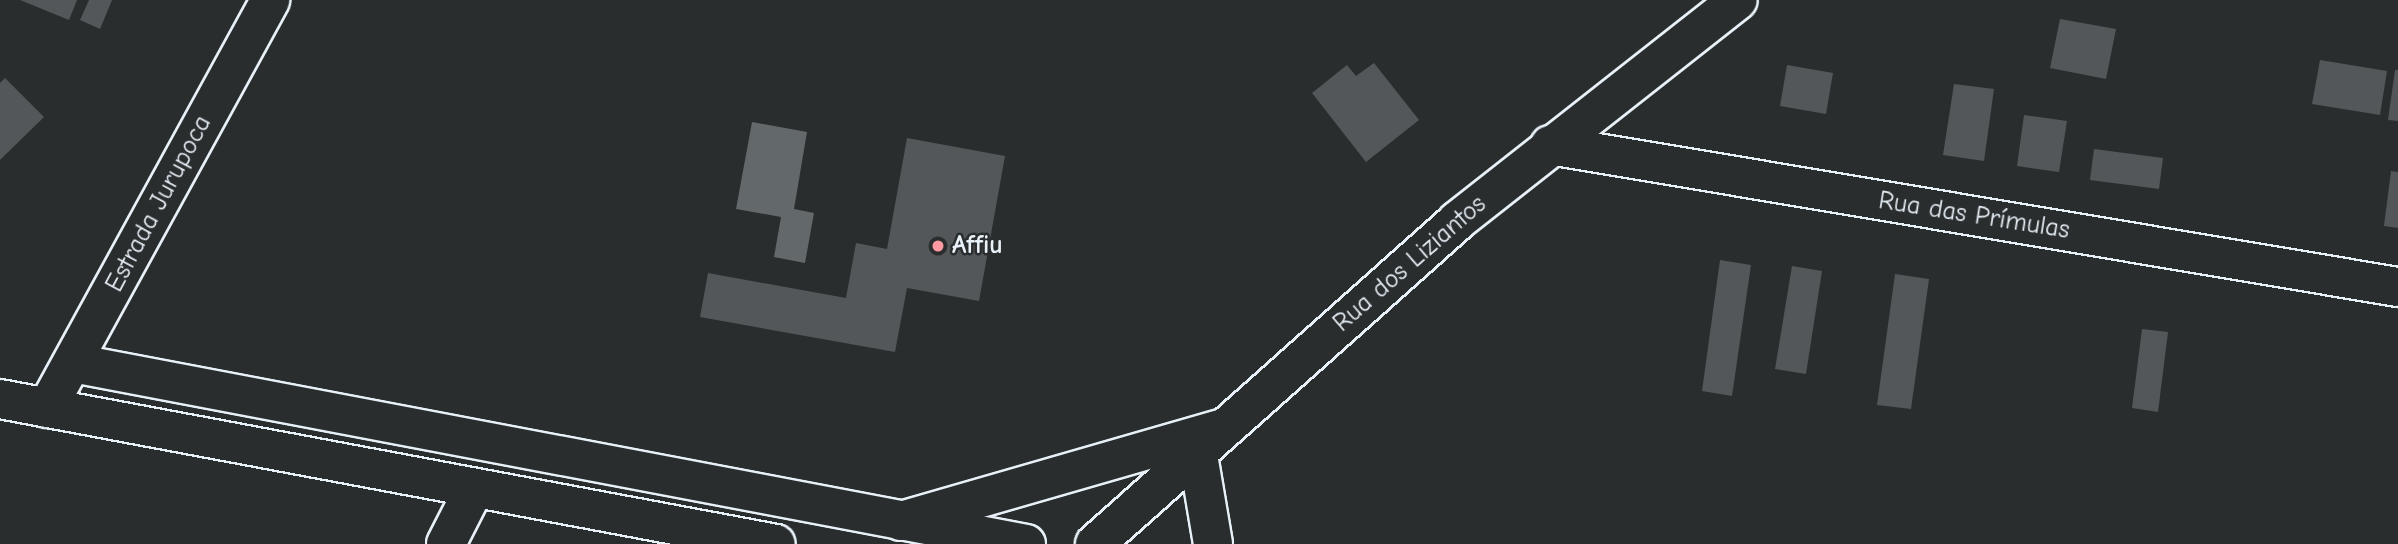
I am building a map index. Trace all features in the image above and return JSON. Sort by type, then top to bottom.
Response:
[{"type":"street","name":"Estrada Jurupoca","points":[[47,408],[74,363],[270,0]]},
{"type":"street","name":"Rua dos Liziantos","points":[[1095,544],[1198,454],[1389,279],[1550,145],[1738,0]]},
{"type":"street","name":"Rua das Prímulas","points":[[1550,145],[2398,287]]},
{"type":"street","points":[[74,363],[892,523],[1026,544]]},
{"type":"street","points":[[0,399],[776,544]]},
{"type":"street","points":[[892,523],[1228,426]]},
{"type":"street","points":[[1198,454],[1213,544]]},
{"type":"street","points":[[446,544],[474,489]]},
{"type":"shaded area","points":[[752,122],[807,132],[794,209],[814,213],[805,263],[774,257],[781,217],[736,209]]},
{"type":"building","points":[[20,0],[77,0],[69,20]]},
{"type":"building","points":[[89,0],[112,0],[100,29],[80,20]]},
{"type":"building","points":[[2060,19],[2116,29],[2106,79],[2050,68]]},
{"type":"building","points":[[2320,60],[2387,71],[2380,115],[2312,104]]},
{"type":"building","points":[[1374,63],[1419,120],[1366,162],[1312,93],[1347,65],[1356,76]]},
{"type":"building","points":[[1787,65],[1833,73],[1826,114],[1780,106]]},
{"type":"building","points":[[2395,70],[2398,70],[2398,121],[2388,120]]},
{"type":"building","points":[[5,78],[44,117],[0,160],[0,83]]},
{"type":"building","points":[[1954,84],[1994,89],[1984,161],[1943,155]]},
{"type":"building","points":[[2024,115],[2067,121],[2059,172],[2017,166]]},
{"type":"building","name":"Affiu","points":[[907,138],[1005,156],[979,301],[907,288],[895,352],[700,317],[708,273],[846,298],[856,243],[887,249]]},
{"type":"building","points":[[2094,149],[2163,158],[2159,189],[2090,180]]},
{"type":"building","points":[[2391,171],[2398,172],[2398,228],[2384,226]]},
{"type":"building","points":[[1720,260],[1751,265],[1732,396],[1702,391]]},
{"type":"building","points":[[1792,266],[1822,271],[1806,374],[1775,369]]},
{"type":"building","points":[[1895,274],[1929,279],[1911,409],[1877,405]]},
{"type":"building","points":[[2142,329],[2168,332],[2158,412],[2132,408]]},
{"type":"place","name":"Affiu","points":[[938,246]]}]
